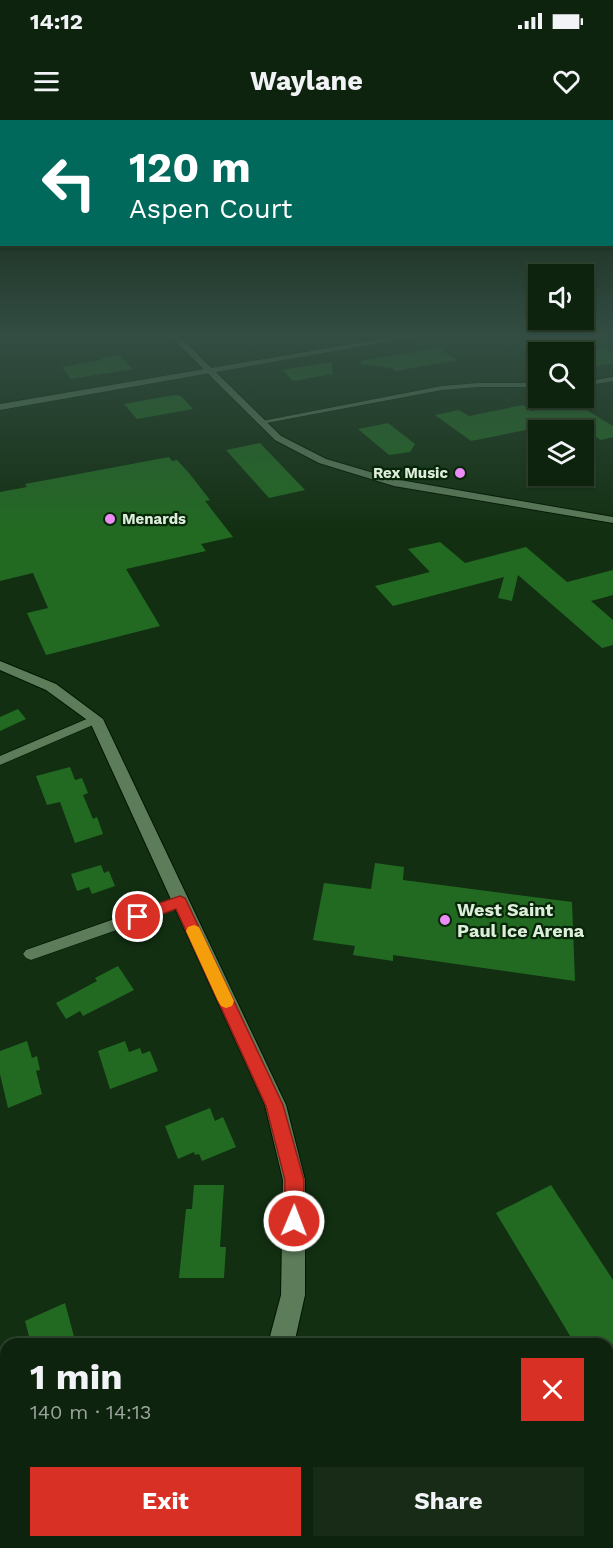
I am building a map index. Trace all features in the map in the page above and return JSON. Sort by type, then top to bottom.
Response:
[{"type":"main road","points":[[0,407],[35,401]]},
{"type":"street","points":[[239,401],[279,438],[299,451],[360,475],[613,520]]},
{"type":"street","points":[[261,422],[375,401]]},
{"type":"street","points":[[0,665],[35,677],[65,694],[96,719],[274,1105],[294,1180],[293,1295],[282,1338]]},
{"type":"street","points":[[0,761],[96,719]]},
{"type":"street","points":[[31,954],[180,902]]},
{"type":"building","points":[[143,401],[185,401],[193,409],[137,419],[124,404]]},
{"type":"building","points":[[523,405],[531,411],[583,408],[613,426],[613,437],[601,440],[594,436],[594,420],[528,420],[528,430],[471,441],[435,415],[459,410],[469,416]]},
{"type":"building","points":[[388,423],[415,444],[410,452],[389,455],[358,429]]},
{"type":"building","points":[[260,443],[305,490],[269,498],[226,450]]},
{"type":"building","name":"Menards","points":[[169,457],[172,461],[177,460],[189,473],[210,500],[205,501],[233,537],[201,544],[206,551],[126,569],[160,626],[46,655],[27,613],[48,608],[33,573],[0,581],[0,492],[27,487],[25,484]]},
{"type":"building","points":[[440,542],[465,563],[526,547],[567,582],[613,570],[613,595],[591,601],[613,620],[613,645],[602,648],[518,575],[512,601],[498,598],[504,577],[393,606],[375,586],[430,572],[408,549]]},
{"type":"building","points":[[18,709],[26,719],[0,731],[0,717]]},
{"type":"building","points":[[70,767],[75,780],[82,778],[88,793],[83,795],[93,819],[97,817],[103,834],[75,843],[60,802],[47,805],[36,776]]},
{"type":"building","name":"West Saint Paul Ice Arena","points":[[375,863],[404,867],[403,880],[572,902],[575,981],[393,955],[393,961],[353,955],[355,946],[313,940],[324,883],[371,889]]},
{"type":"building","points":[[101,865],[104,873],[109,871],[115,886],[92,894],[89,887],[77,891],[71,874]]},
{"type":"building","points":[[118,966],[134,990],[83,1016],[80,1011],[66,1019],[56,1003],[97,981],[95,978]]},
{"type":"building","points":[[27,1041],[32,1058],[37,1056],[40,1070],[36,1071],[42,1094],[8,1108],[0,1074],[0,1051]]},
{"type":"building","points":[[125,1041],[129,1052],[140,1048],[142,1054],[150,1051],[158,1071],[110,1089],[98,1051]]},
{"type":"building","points":[[210,1108],[215,1121],[223,1117],[236,1147],[202,1161],[199,1154],[195,1155],[194,1152],[178,1159],[165,1126]]},
{"type":"building","points":[[194,1185],[224,1185],[220,1247],[226,1247],[224,1278],[179,1278],[186,1209],[192,1209]]},
{"type":"building","points":[[551,1185],[613,1280],[613,1338],[571,1338],[496,1213]]},
{"type":"building","points":[[65,1303],[74,1338],[29,1338],[25,1321]]},
{"type":"slow traffic","points":[[194,931],[226,1001]]},
{"type":"place","name":"Rex Music","points":[[460,473]]},
{"type":"place","name":"Menards","points":[[110,519]]},
{"type":"place","name":"West Saint Paul Ice Arena","points":[[445,920]]},
{"type":"route","points":[[138,917],[180,902],[274,1105],[294,1180],[294,1221]]}]
